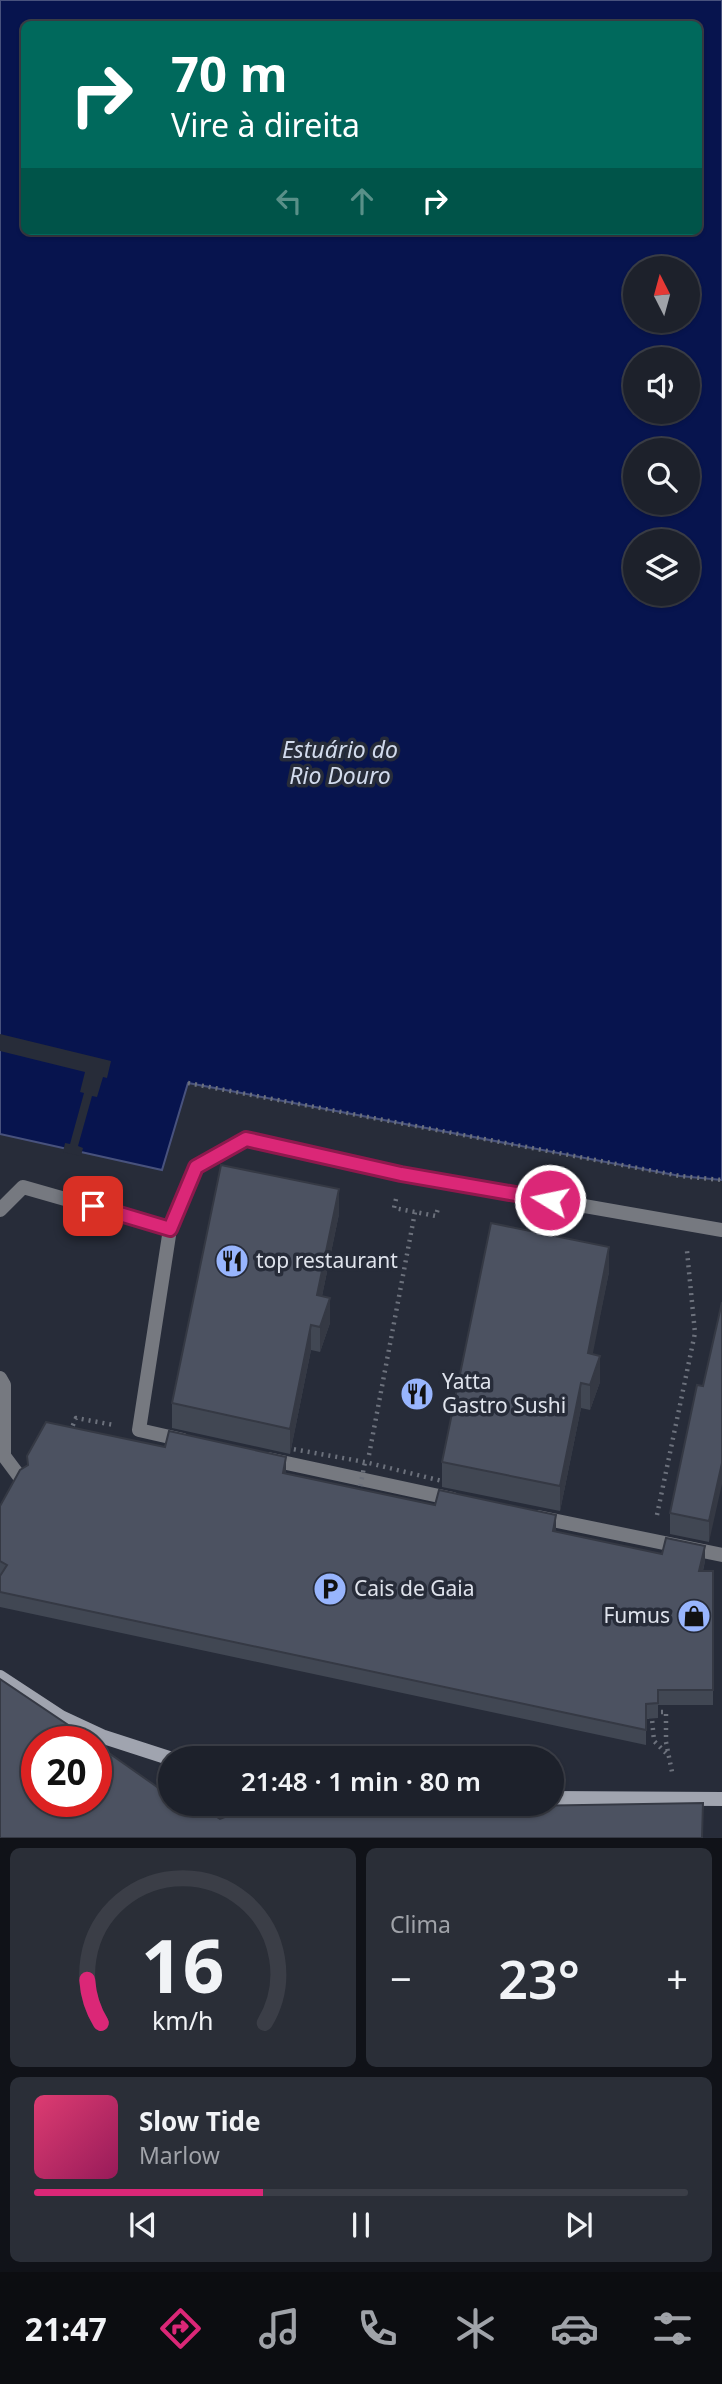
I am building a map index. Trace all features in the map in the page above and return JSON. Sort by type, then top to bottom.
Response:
[{"type":"street","points":[[192,1442],[139,1430],[170,1229],[196,1167],[246,1139],[401,1174],[722,1230]]},
{"type":"street","points":[[0,1210],[23,1187],[170,1229]]},
{"type":"street","points":[[0,1378],[4,1385],[4,1457],[19,1476]]},
{"type":"street","points":[[258,1457],[464,1501]]},
{"type":"street","points":[[530,1515],[722,1555]]},
{"type":"street","points":[[0,1677],[61,1717],[104,1737],[158,1754]]},
{"type":"street","points":[[564,1798],[722,1799]]},
{"type":"street","points":[[190,1827],[191,1816]]},
{"type":"street","points":[[220,1834],[221,1816]]},
{"type":"path","points":[[188,1083],[680,1176],[722,1180]]},
{"type":"path","points":[[394,1208],[436,1216]]},
{"type":"path","points":[[364,1480],[415,1212]]},
{"type":"path","points":[[652,1540],[695,1333],[688,1262]]},
{"type":"path","points":[[76,1436],[69,1434],[76,1418],[139,1430]]},
{"type":"path","points":[[274,1446],[365,1462],[450,1483]]},
{"type":"path","points":[[357,1504],[365,1462]]},
{"type":"path","points":[[669,1756],[654,1741],[652,1719],[643,1712],[666,1712],[666,1742],[669,1756],[673,1776]]},
{"type":"water","name":"Estuário do Rio Douro","points":[[0,0],[722,0],[722,1180],[680,1176],[188,1083],[162,1170],[0,1134]]},
{"type":"pier","points":[[0,1034],[111,1061],[107,1078],[103,1077],[97,1097],[92,1096],[78,1146],[83,1148],[81,1156],[63,1152],[65,1143],[70,1144],[84,1093],[80,1092],[85,1072],[0,1051]]},
{"type":"building","points":[[221,1165],[339,1189],[317,1295],[330,1298],[320,1327],[311,1325],[290,1429],[172,1403]]},
{"type":"building","points":[[491,1223],[609,1247],[588,1353],[600,1356],[590,1385],[581,1383],[560,1486],[442,1462]]},
{"type":"building","points":[[722,1302],[722,1463],[709,1521],[670,1513],[697,1385],[703,1386]]},
{"type":"building","name":"Cais de Gaia","points":[[46,1422],[165,1447],[169,1431],[286,1457],[283,1473],[435,1505],[439,1490],[556,1515],[553,1531],[662,1554],[666,1538],[705,1546],[699,1571],[713,1571],[713,1690],[658,1690],[658,1703],[646,1704],[646,1730],[0,1592],[0,1576],[7,1565],[0,1561],[0,1506],[20,1470],[28,1465],[27,1456]]},
{"type":"building","points":[[0,1679],[70,1726],[21,1726],[21,1817],[112,1817],[112,1755],[158,1788],[158,1816],[215,1816],[220,1819],[226,1816],[564,1816],[564,1805],[703,1803],[702,1838],[0,1838]]},
{"type":"place","name":"top restaurant","points":[[232,1261]]},
{"type":"place","name":"Yatta Gastro Sushi","points":[[417,1394]]},
{"type":"place","name":"Cais de Gaia","points":[[330,1589]]},
{"type":"place","name":"Fumus","points":[[694,1616]]},
{"type":"route","points":[[93,1206],[170,1229],[196,1167],[246,1139],[401,1174],[550,1200]]}]
